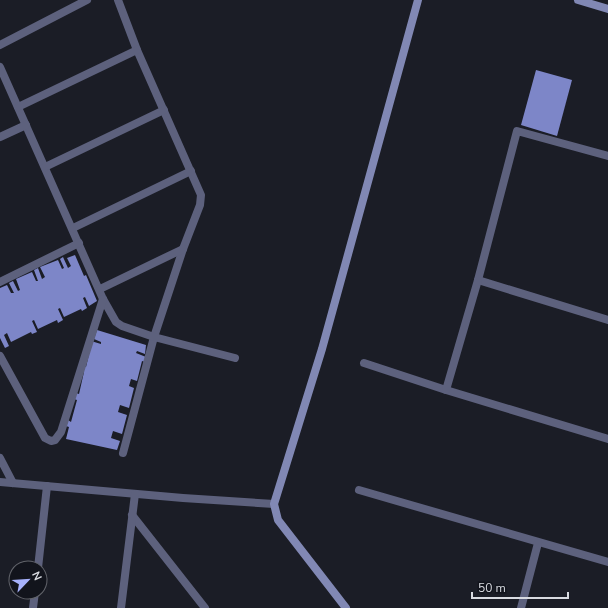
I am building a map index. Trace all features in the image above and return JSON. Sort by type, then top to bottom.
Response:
[{"type":"street","points":[[0,45],[87,0]]},
{"type":"street","points":[[118,0],[137,50],[199,189],[200,205],[183,249],[154,337],[123,453]]},
{"type":"street","points":[[346,608],[278,520],[274,504],[322,349],[418,0]]},
{"type":"street","points":[[578,0],[608,8]]},
{"type":"street","points":[[18,107],[137,50]]},
{"type":"street","points":[[0,67],[100,289],[103,299],[116,322],[122,326],[154,337],[235,358]]},
{"type":"street","points":[[45,167],[164,110]]},
{"type":"street","points":[[0,137],[26,125]]},
{"type":"street","points":[[446,390],[478,280],[518,131],[608,156]]},
{"type":"street","points":[[72,228],[191,171]]},
{"type":"street","points":[[0,282],[79,243]]},
{"type":"street","points":[[100,289],[183,249]]},
{"type":"street","points":[[478,280],[608,320]]},
{"type":"street","points":[[0,356],[45,438],[51,441],[55,440],[61,432],[103,299]]},
{"type":"street","points":[[364,363],[446,390],[608,439]]},
{"type":"street","points":[[0,458],[13,483]]},
{"type":"street","points":[[0,482],[274,504]]},
{"type":"street","points":[[39,560],[47,486]]},
{"type":"street","points":[[359,490],[608,562]]},
{"type":"street","points":[[121,608],[135,494]]},
{"type":"street","points":[[132,515],[205,608]]},
{"type":"street","points":[[521,608],[538,543]]},
{"type":"building","points":[[536,70],[572,80],[557,136],[521,125]]},
{"type":"building","points":[[75,255],[84,276],[86,275],[97,301],[89,306],[85,297],[83,298],[87,308],[82,311],[81,309],[64,317],[60,308],[58,309],[63,320],[58,323],[57,320],[38,329],[34,320],[32,321],[37,332],[32,334],[31,332],[11,342],[7,333],[4,335],[9,346],[5,348],[0,338],[0,288],[7,285],[11,293],[14,293],[9,283],[13,281],[18,291],[20,290],[16,279],[32,272],[36,281],[38,281],[34,270],[38,268],[42,279],[45,277],[40,267],[58,260],[62,269],[64,268],[60,259],[63,257],[68,268],[71,266],[67,258]]},
{"type":"building","points":[[97,330],[146,345],[145,354],[137,351],[136,353],[146,357],[145,362],[142,361],[137,381],[131,379],[129,386],[134,388],[129,408],[120,405],[118,412],[127,415],[122,434],[113,431],[111,438],[120,441],[117,450],[66,439],[69,427],[66,426],[68,420],[71,422],[77,400],[74,399],[76,393],[79,394],[84,372],[83,366],[86,367],[91,341],[101,344],[101,342],[94,339]]}]
